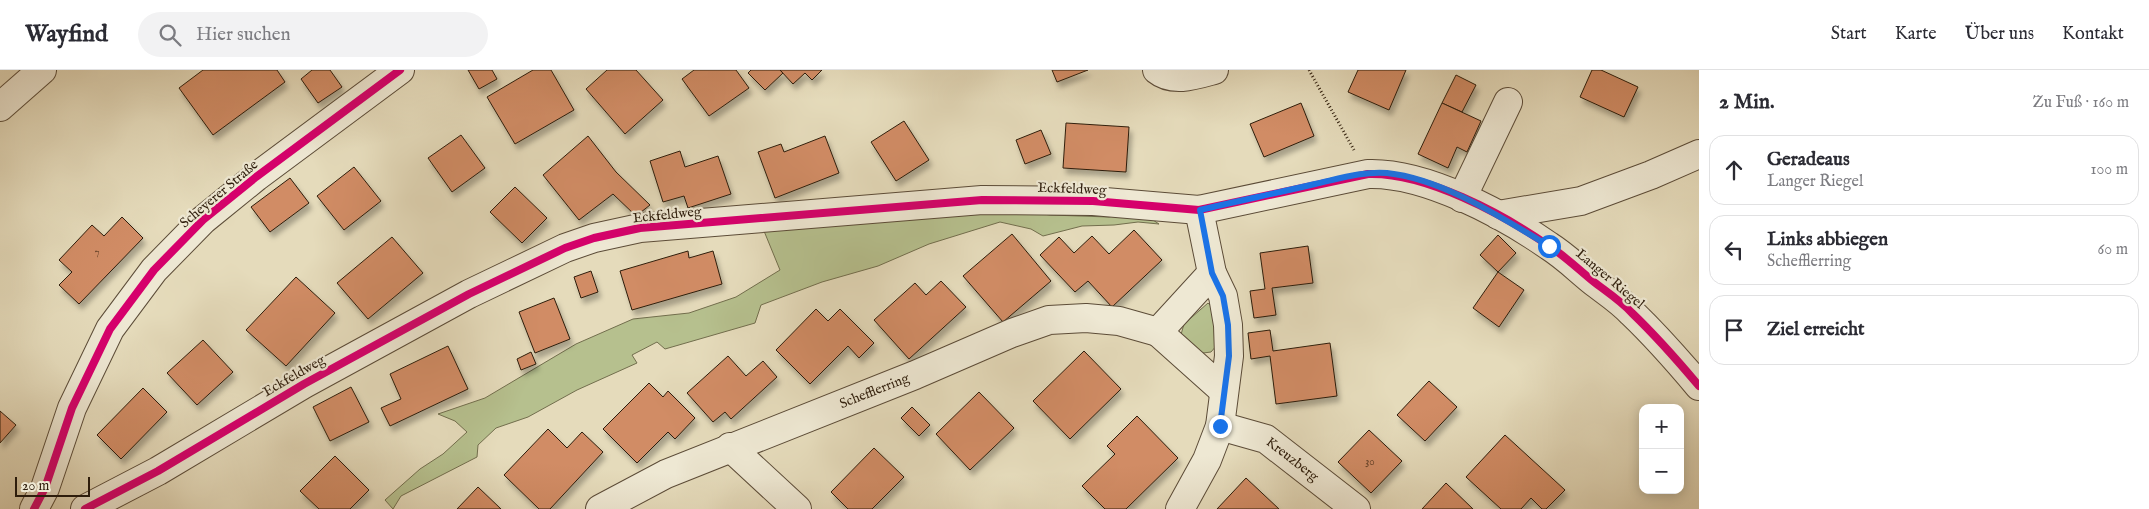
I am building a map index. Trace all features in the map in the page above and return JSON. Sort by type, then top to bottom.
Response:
[{"type":"street","points":[[0,107],[42,70]]},
{"type":"street","name":"Scheyerer Straße","points":[[34,509],[45,488],[72,408],[110,329],[154,270],[203,220],[400,70]]},
{"type":"street","points":[[1157,70],[1176,78],[1194,76],[1214,70]]},
{"type":"street","points":[[1462,198],[1508,102]]},
{"type":"street","points":[[1498,215],[1581,201],[1651,175],[1699,154]]},
{"type":"street","name":"Langer Riegel","points":[[1200,210],[1368,174],[1400,175],[1428,183],[1498,215],[1549,246],[1631,312],[1699,386]]},
{"type":"street","name":"Eckfeldweg","points":[[85,509],[158,471],[304,384],[469,294],[565,248],[594,238],[640,228],[982,200],[1093,201],[1200,210]]},
{"type":"street","points":[[1180,509],[1207,460],[1220,426],[1229,356],[1228,325],[1223,296],[1212,273],[1200,210]]},
{"type":"street","points":[[1158,332],[1212,273]]},
{"type":"street","name":"Schefflerring","points":[[600,509],[666,474],[730,447],[915,375],[1012,333],[1050,320],[1086,318],[1119,321],[1158,332],[1224,391]]},
{"type":"street","name":"Kreuzberg","points":[[1220,426],[1266,439],[1356,509]]},
{"type":"street","points":[[730,447],[797,509]]},
{"type":"path","points":[[1309,70],[1368,174]]},
{"type":"green space","points":[[998,207],[1050,215],[1109,217],[1138,210],[1159,224],[1138,222],[1082,226],[1043,236],[1031,229],[1000,222],[929,244],[878,266],[822,282],[761,305],[755,323],[665,349],[657,342],[632,355],[637,363],[577,390],[528,417],[496,428],[478,445],[477,457],[401,496],[393,509],[385,500],[420,469],[443,454],[467,432],[455,421],[438,414],[485,398],[576,344],[633,319],[689,313],[736,297],[780,270],[764,231]]},
{"type":"green space","points":[[1208,303],[1213,308],[1217,345],[1211,352],[1203,353],[1180,338],[1184,324]]},
{"type":"building","points":[[203,70],[277,70],[285,82],[213,135],[179,88]]},
{"type":"building","points":[[312,70],[330,70],[342,87],[318,103],[301,79]]},
{"type":"building","points":[[468,70],[492,70],[497,79],[479,89]]},
{"type":"building","points":[[533,70],[551,70],[574,110],[515,144],[487,97]]},
{"type":"building","points":[[607,70],[636,70],[663,100],[625,134],[586,89]]},
{"type":"building","points":[[694,70],[736,70],[749,88],[709,116],[682,79]]},
{"type":"building","points":[[751,70],[780,70],[783,73],[765,90],[748,73]]},
{"type":"building","points":[[780,70],[822,70],[812,80],[805,73],[793,84]]},
{"type":"building","points":[[1052,70],[1088,70],[1057,82]]},
{"type":"building","points":[[1358,70],[1406,70],[1389,110],[1348,92]]},
{"type":"building","points":[[1592,70],[1601,70],[1638,87],[1624,117],[1580,97]]},
{"type":"building","points":[[1456,75],[1476,85],[1462,112],[1442,103]]},
{"type":"building","points":[[1301,103],[1314,136],[1264,157],[1250,124]]},
{"type":"building","points":[[1442,103],[1481,121],[1467,152],[1457,147],[1448,168],[1418,154]]},
{"type":"building","points":[[904,121],[929,160],[896,181],[871,142]]},
{"type":"building","points":[[1066,123],[1129,127],[1126,172],[1063,168]]},
{"type":"building","points":[[1041,130],[1051,154],[1025,164],[1016,140]]},
{"type":"building","points":[[461,135],[485,168],[452,192],[428,158]]},
{"type":"building","points":[[588,136],[616,172],[650,205],[636,216],[613,194],[579,220],[543,175]]},
{"type":"building","points":[[825,136],[839,173],[775,198],[758,152],[781,144],[784,152]]},
{"type":"building","points":[[680,151],[685,167],[718,156],[731,194],[688,208],[684,196],[663,202],[650,161]]},
{"type":"building","points":[[354,167],[381,201],[344,230],[317,196]]},
{"type":"building","points":[[290,178],[309,203],[270,232],[251,207]]},
{"type":"building","points":[[515,187],[547,218],[522,243],[490,212]]},
{"type":"building","points":[[122,217],[143,238],[79,304],[59,285],[72,272],[59,260],[92,225],[104,236]]},
{"type":"building","points":[[1134,230],[1162,260],[1112,307],[1088,281],[1075,292],[1040,255],[1059,237],[1074,253],[1092,236],[1109,254]]},
{"type":"building","points":[[1012,234],[1051,281],[1003,322],[963,276]]},
{"type":"building","points":[[1498,235],[1516,253],[1498,272],[1480,255]]},
{"type":"building","points":[[392,237],[423,273],[368,319],[337,283]]},
{"type":"building","points":[[1308,246],[1313,283],[1272,288],[1276,315],[1254,318],[1250,291],[1265,289],[1260,253]]},
{"type":"building","points":[[688,251],[689,258],[713,251],[722,284],[632,310],[620,271]]},
{"type":"building","points":[[591,271],[598,292],[581,298],[574,277]]},
{"type":"building","points":[[1498,272],[1524,290],[1499,327],[1473,308]]},
{"type":"building","points":[[296,277],[335,313],[286,366],[246,330]]},
{"type":"building","points":[[941,281],[966,307],[909,359],[874,320],[915,283],[926,295]]},
{"type":"building","points":[[554,298],[570,339],[535,353],[519,312]]},
{"type":"building","points":[[816,309],[828,321],[840,309],[874,343],[859,358],[848,346],[810,384],[776,350]]},
{"type":"building","points":[[1270,330],[1273,351],[1330,343],[1337,396],[1276,404],[1270,356],[1251,359],[1248,333]]},
{"type":"building","points":[[203,340],[233,372],[197,405],[167,373]]},
{"type":"building","points":[[448,346],[468,389],[390,426],[381,408],[401,399],[390,374]]},
{"type":"building","points":[[1084,351],[1121,389],[1070,439],[1033,401]]},
{"type":"building","points":[[531,352],[536,364],[521,370],[517,359]]},
{"type":"building","points":[[728,356],[746,376],[763,361],[777,377],[731,419],[725,412],[713,422],[687,393]]},
{"type":"building","points":[[1429,381],[1457,407],[1425,441],[1397,415]]},
{"type":"building","points":[[649,383],[663,397],[668,391],[695,418],[675,439],[668,432],[637,463],[603,429]]},
{"type":"building","points":[[351,387],[369,422],[330,441],[313,407]]},
{"type":"building","points":[[143,388],[167,412],[121,459],[97,435]]},
{"type":"building","points":[[979,392],[1014,428],[970,470],[936,434]]},
{"type":"building","points":[[912,407],[930,425],[919,436],[901,418]]},
{"type":"building","points":[[0,411],[16,425],[0,443]]},
{"type":"building","points":[[1137,416],[1178,458],[1126,509],[1105,509],[1082,486],[1115,454],[1107,446]]},
{"type":"building","points":[[548,429],[567,448],[582,432],[603,452],[550,509],[539,509],[504,475]]},
{"type":"building","points":[[1369,430],[1402,461],[1371,493],[1338,462]]},
{"type":"building","points":[[1505,435],[1565,490],[1546,509],[1542,509],[1531,498],[1521,509],[1501,509],[1466,477]]},
{"type":"building","points":[[874,448],[904,477],[872,509],[848,509],[831,492]]},
{"type":"building","points":[[335,456],[369,490],[350,509],[319,509],[300,491]]},
{"type":"building","points":[[1246,478],[1279,509],[1217,509]]},
{"type":"building","points":[[1446,483],[1473,509],[1422,509]]},
{"type":"building","points":[[478,487],[501,509],[457,509]]},
{"type":"cycle path","points":[[34,509],[45,488],[72,408],[110,329],[154,270],[203,220],[256,177],[400,70]]},
{"type":"cycle path","points":[[85,509],[158,471],[304,384],[469,294],[565,248],[594,238],[640,228],[982,200],[1093,201],[1199,210],[1368,174],[1390,175],[1414,180],[1463,197],[1509,221],[1555,250],[1628,309],[1667,349],[1699,386]]},
{"type":"route","points":[[1220,426],[1229,356],[1228,325],[1223,296],[1212,273],[1200,210],[1340,179],[1385,173],[1428,183],[1462,198],[1498,215],[1549,246]]}]
